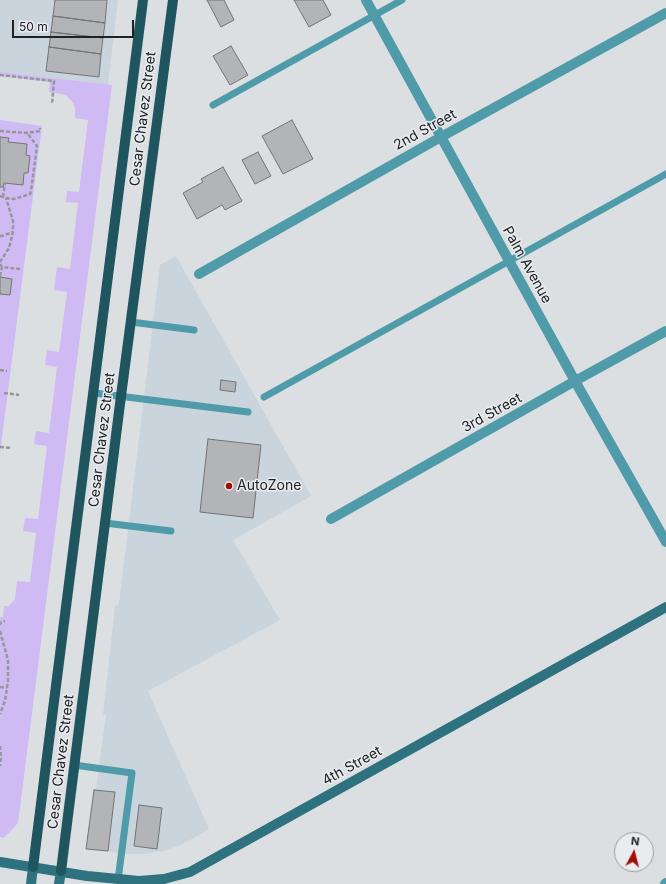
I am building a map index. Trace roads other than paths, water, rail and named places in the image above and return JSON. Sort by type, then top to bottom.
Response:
[{"type":"main road","name":"Cesar Chavez Street","points":[[33,867],[143,0]]},
{"type":"main road","name":"Cesar Chavez Street","points":[[61,871],[173,0]]},
{"type":"street","name":"Palm Avenue","points":[[366,0],[575,381],[666,542]]},
{"type":"street","name":"2nd Street","points":[[200,274],[441,137],[666,13]]},
{"type":"street","name":"3rd Street","points":[[331,519],[666,331]]},
{"type":"street","name":"4th Street","points":[[0,862],[118,880],[165,882],[190,872],[666,607]]},
{"type":"street","name":"Cesar Chavez Street","points":[[31,884],[33,867]]},
{"type":"street","name":"Cesar Chavez Street","points":[[59,884],[61,871]]},
{"type":"lane","points":[[213,105],[402,0]]},
{"type":"lane","points":[[264,397],[666,174]]},
{"type":"lane","points":[[131,322],[194,330]]},
{"type":"lane","points":[[94,393],[248,412]]},
{"type":"lane","points":[[105,523],[171,531]]},
{"type":"lane","points":[[74,765],[132,772],[118,880]]},
{"type":"place","name":"AutoZone","points":[[229,486]]}]
